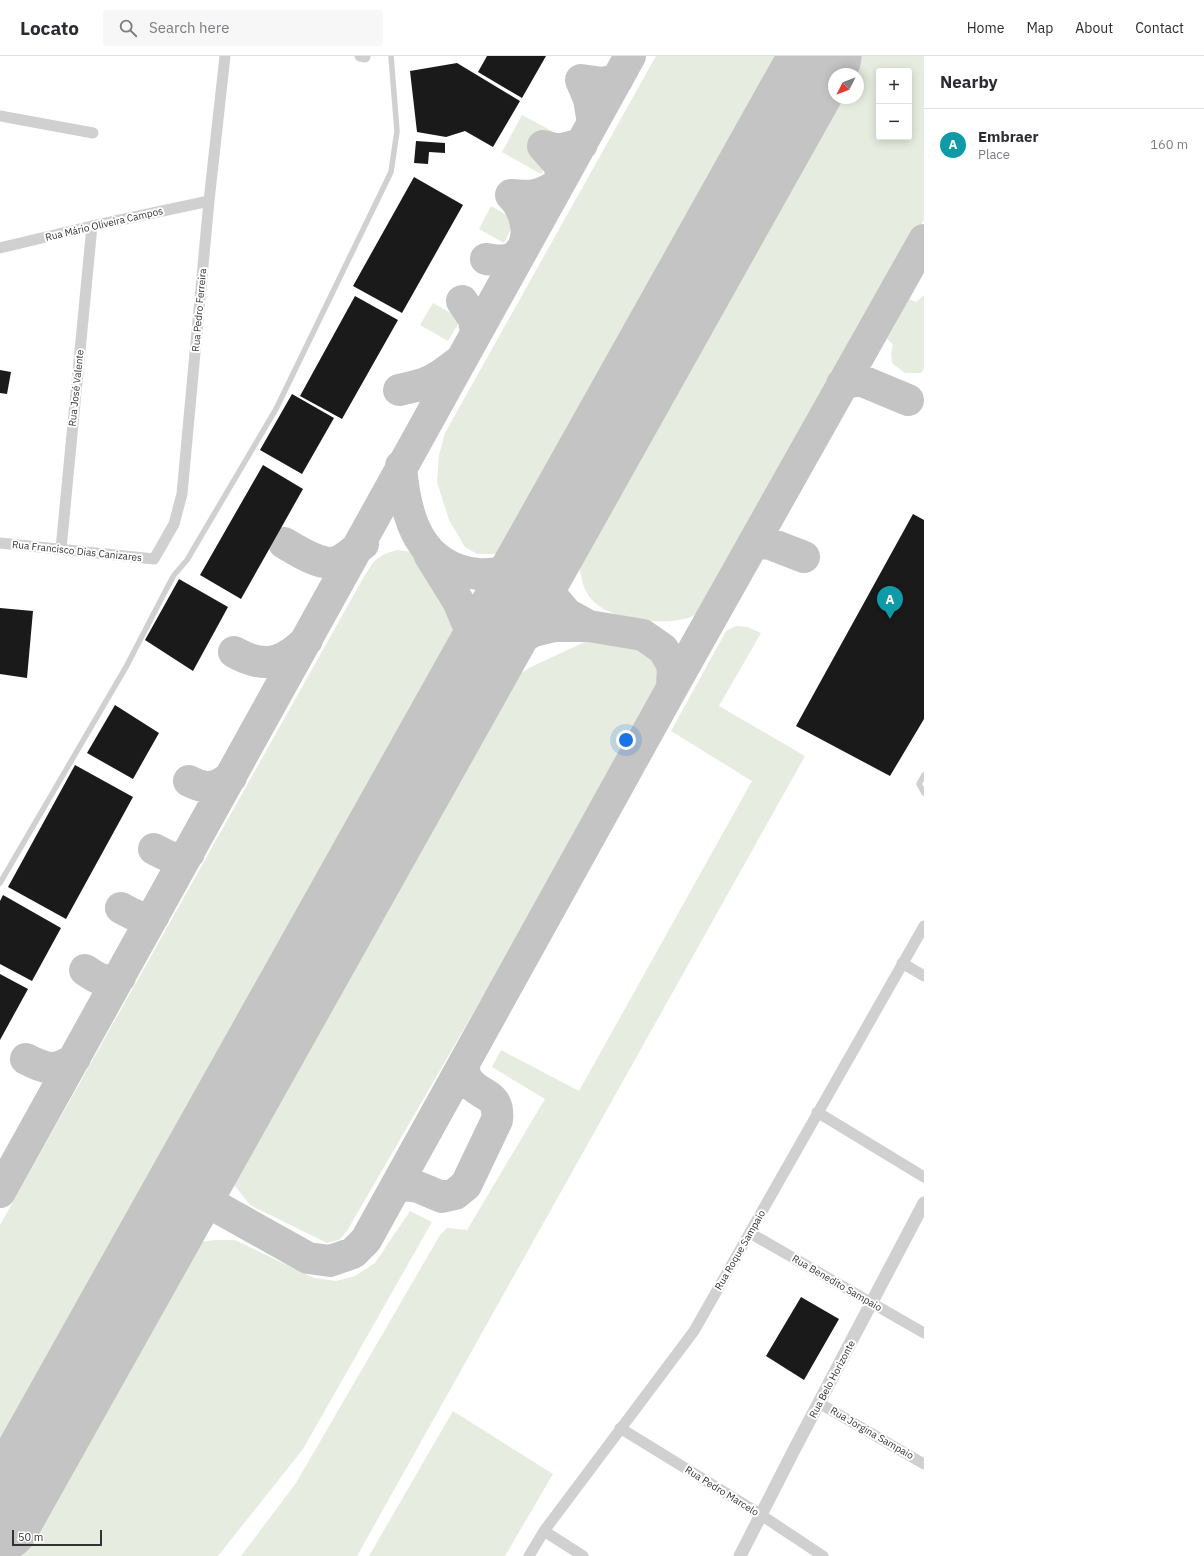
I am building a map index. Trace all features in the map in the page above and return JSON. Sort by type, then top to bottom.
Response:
[{"type":"street","name":"Rua Pedro Ferreira","points":[[154,558],[174,524],[182,494],[209,201],[225,56]]},
{"type":"street","points":[[0,116],[93,133]]},
{"type":"street","name":"Rua Mário Oliveira Campos","points":[[0,248],[92,226],[209,201]]},
{"type":"street","name":"Rua José Valente","points":[[61,549],[92,226]]},
{"type":"street","name":"Rua Francisco Dias Canizares","points":[[0,543],[154,558]]},
{"type":"street","name":"Rua Roque Sampaio","points":[[529,1556],[544,1532],[620,1428],[694,1331],[924,926]]},
{"type":"street","points":[[902,963],[924,976]]},
{"type":"street","points":[[817,1112],[924,1177]]},
{"type":"street","name":"Rua Belo Horizonte","points":[[740,1556],[924,1203]]},
{"type":"street","name":"Rua Benedito Sampaio","points":[[750,1233],[924,1333]]},
{"type":"street","name":"Rua Jorgina Sampaio","points":[[819,1403],[924,1464]]},
{"type":"street","name":"Rua Pedro Marcelo","points":[[620,1428],[762,1516],[823,1556]]},
{"type":"street","points":[[544,1532],[583,1556]]},
{"type":"lane","points":[[0,883],[126,667],[170,582],[187,560],[276,409],[391,172],[397,131],[390,56]]},
{"type":"lane","points":[[924,774],[918,784],[924,793]]},
{"type":"shaded area","points":[[656,56],[796,56],[530,532],[517,546],[496,554],[477,554],[465,547],[449,520],[437,482],[439,455],[445,433]]},
{"type":"shaded area","points":[[856,56],[924,56],[924,220],[715,593],[702,610],[691,617],[680,620],[654,621],[625,617],[612,613],[601,607],[588,595],[585,590],[577,554],[829,104],[864,104],[864,68],[849,68]]},
{"type":"shaded area","points":[[522,115],[563,137],[541,174],[502,152]]},
{"type":"shaded area","points":[[491,206],[515,220],[504,243],[479,229]]},
{"type":"shaded area","points":[[924,295],[924,368],[921,373],[905,373],[892,363],[891,353],[893,344],[887,339],[909,299],[916,302]]},
{"type":"shaded area","points":[[433,303],[461,319],[448,341],[420,325]]},
{"type":"shaded area","points":[[397,550],[414,553],[422,559],[444,589],[456,612],[462,630],[462,640],[460,650],[452,669],[0,1477],[0,1225],[361,582],[379,557]]},
{"type":"shaded area","points":[[736,626],[747,627],[761,633],[719,706],[805,756],[357,1556],[241,1556],[296,1483],[440,1235],[447,1228],[467,1230],[545,1099],[492,1067],[501,1050],[579,1091],[752,781],[671,731],[726,631]]},
{"type":"shaded area","points":[[616,637],[645,646],[658,656],[662,663],[663,685],[347,1231],[339,1240],[327,1243],[250,1205],[235,1186],[234,1172],[495,699],[507,683],[529,668],[591,639]]},
{"type":"shaded area","points":[[410,1211],[432,1222],[303,1449],[218,1556],[17,1556],[193,1243],[215,1240],[235,1240],[314,1278],[336,1281],[355,1276],[375,1263]]},
{"type":"shaded area","points":[[453,1411],[553,1474],[505,1556],[369,1556]]},
{"type":"building","points":[[487,56],[546,56],[522,98],[478,72]]},
{"type":"building","points":[[457,63],[520,101],[493,147],[465,131],[446,137],[417,132],[410,71]]},
{"type":"building","points":[[416,141],[445,143],[445,153],[429,152],[428,164],[414,163]]},
{"type":"building","points":[[414,177],[463,205],[402,313],[353,286]]},
{"type":"building","points":[[355,296],[398,320],[342,419],[300,396]]},
{"type":"building","points":[[0,370],[11,372],[7,394],[0,393]]},
{"type":"building","points":[[292,394],[334,418],[302,474],[260,450]]},
{"type":"building","points":[[263,465],[303,489],[241,599],[200,575]]},
{"type":"building","points":[[913,514],[924,520],[924,719],[890,776],[796,726]]},
{"type":"building","points":[[179,579],[228,607],[193,671],[145,640]]},
{"type":"building","points":[[0,608],[33,611],[27,678],[0,674]]},
{"type":"building","points":[[115,705],[159,733],[133,779],[87,753]]},
{"type":"building","points":[[75,765],[133,797],[66,919],[8,887]]},
{"type":"building","points":[[3,895],[61,928],[32,981],[0,964],[0,901]]},
{"type":"building","points":[[0,974],[28,989],[0,1040]]},
{"type":"building","points":[[801,1297],[839,1319],[804,1380],[766,1356]]},
{"type":"taxiway","points":[[0,1192],[630,56]]},
{"type":"taxiway","points":[[593,123],[589,99],[581,80],[603,83],[617,80]]},
{"type":"taxiway","points":[[562,178],[559,164],[543,146],[558,150],[582,144]]},
{"type":"taxiway","points":[[486,259],[502,261],[511,259],[519,253],[524,246],[526,237],[525,219],[517,202],[511,195],[525,196],[541,194],[557,185]]},
{"type":"taxiway","points":[[173,1211],[190,1203],[198,1201],[208,1202],[308,1258],[330,1261],[353,1253],[366,1240],[672,688],[924,240]]},
{"type":"taxiway","points":[[462,301],[474,319],[476,334]]},
{"type":"taxiway","points":[[399,390],[430,381],[457,363]]},
{"type":"taxiway","points":[[842,384],[860,380],[908,400]]},
{"type":"taxiway","points":[[401,466],[406,504],[419,537],[429,551],[442,562],[458,570],[478,574],[489,574],[506,572],[517,568],[529,560],[541,548],[565,513],[544,557],[545,576],[551,595],[567,614],[589,626],[643,635],[663,649],[673,666],[672,688]]},
{"type":"taxiway","points":[[284,543],[313,559],[331,563],[344,559],[363,544]]},
{"type":"taxiway","points":[[753,544],[768,543],[804,557]]},
{"type":"taxiway","points":[[429,554],[458,601],[472,634],[474,659],[470,681],[488,659],[510,643],[534,631],[554,626],[589,626]]},
{"type":"taxiway","points":[[234,652],[255,661],[273,661],[290,654],[307,640]]},
{"type":"taxiway","points":[[189,781],[201,786],[210,787],[220,784],[231,777]]},
{"type":"taxiway","points":[[154,849],[167,856],[175,858],[189,853]]},
{"type":"taxiway","points":[[121,908],[141,917],[149,917],[154,915]]},
{"type":"taxiway","points":[[85,970],[102,980],[110,980],[120,977]]},
{"type":"taxiway","points":[[26,1059],[45,1067],[56,1068],[75,1058]]},
{"type":"taxiway","points":[[397,1184],[418,1187],[442,1197],[455,1194],[466,1185],[497,1120],[497,1111],[492,1099],[477,1089],[467,1079],[464,1063]]},
{"type":"taxiway","points":[[197,1169],[199,1190],[208,1202]]},
{"type":"runway","points":[[0,1521],[821,56]]},
{"type":"place","name":"Embraer","points":[[890,619]]}]
